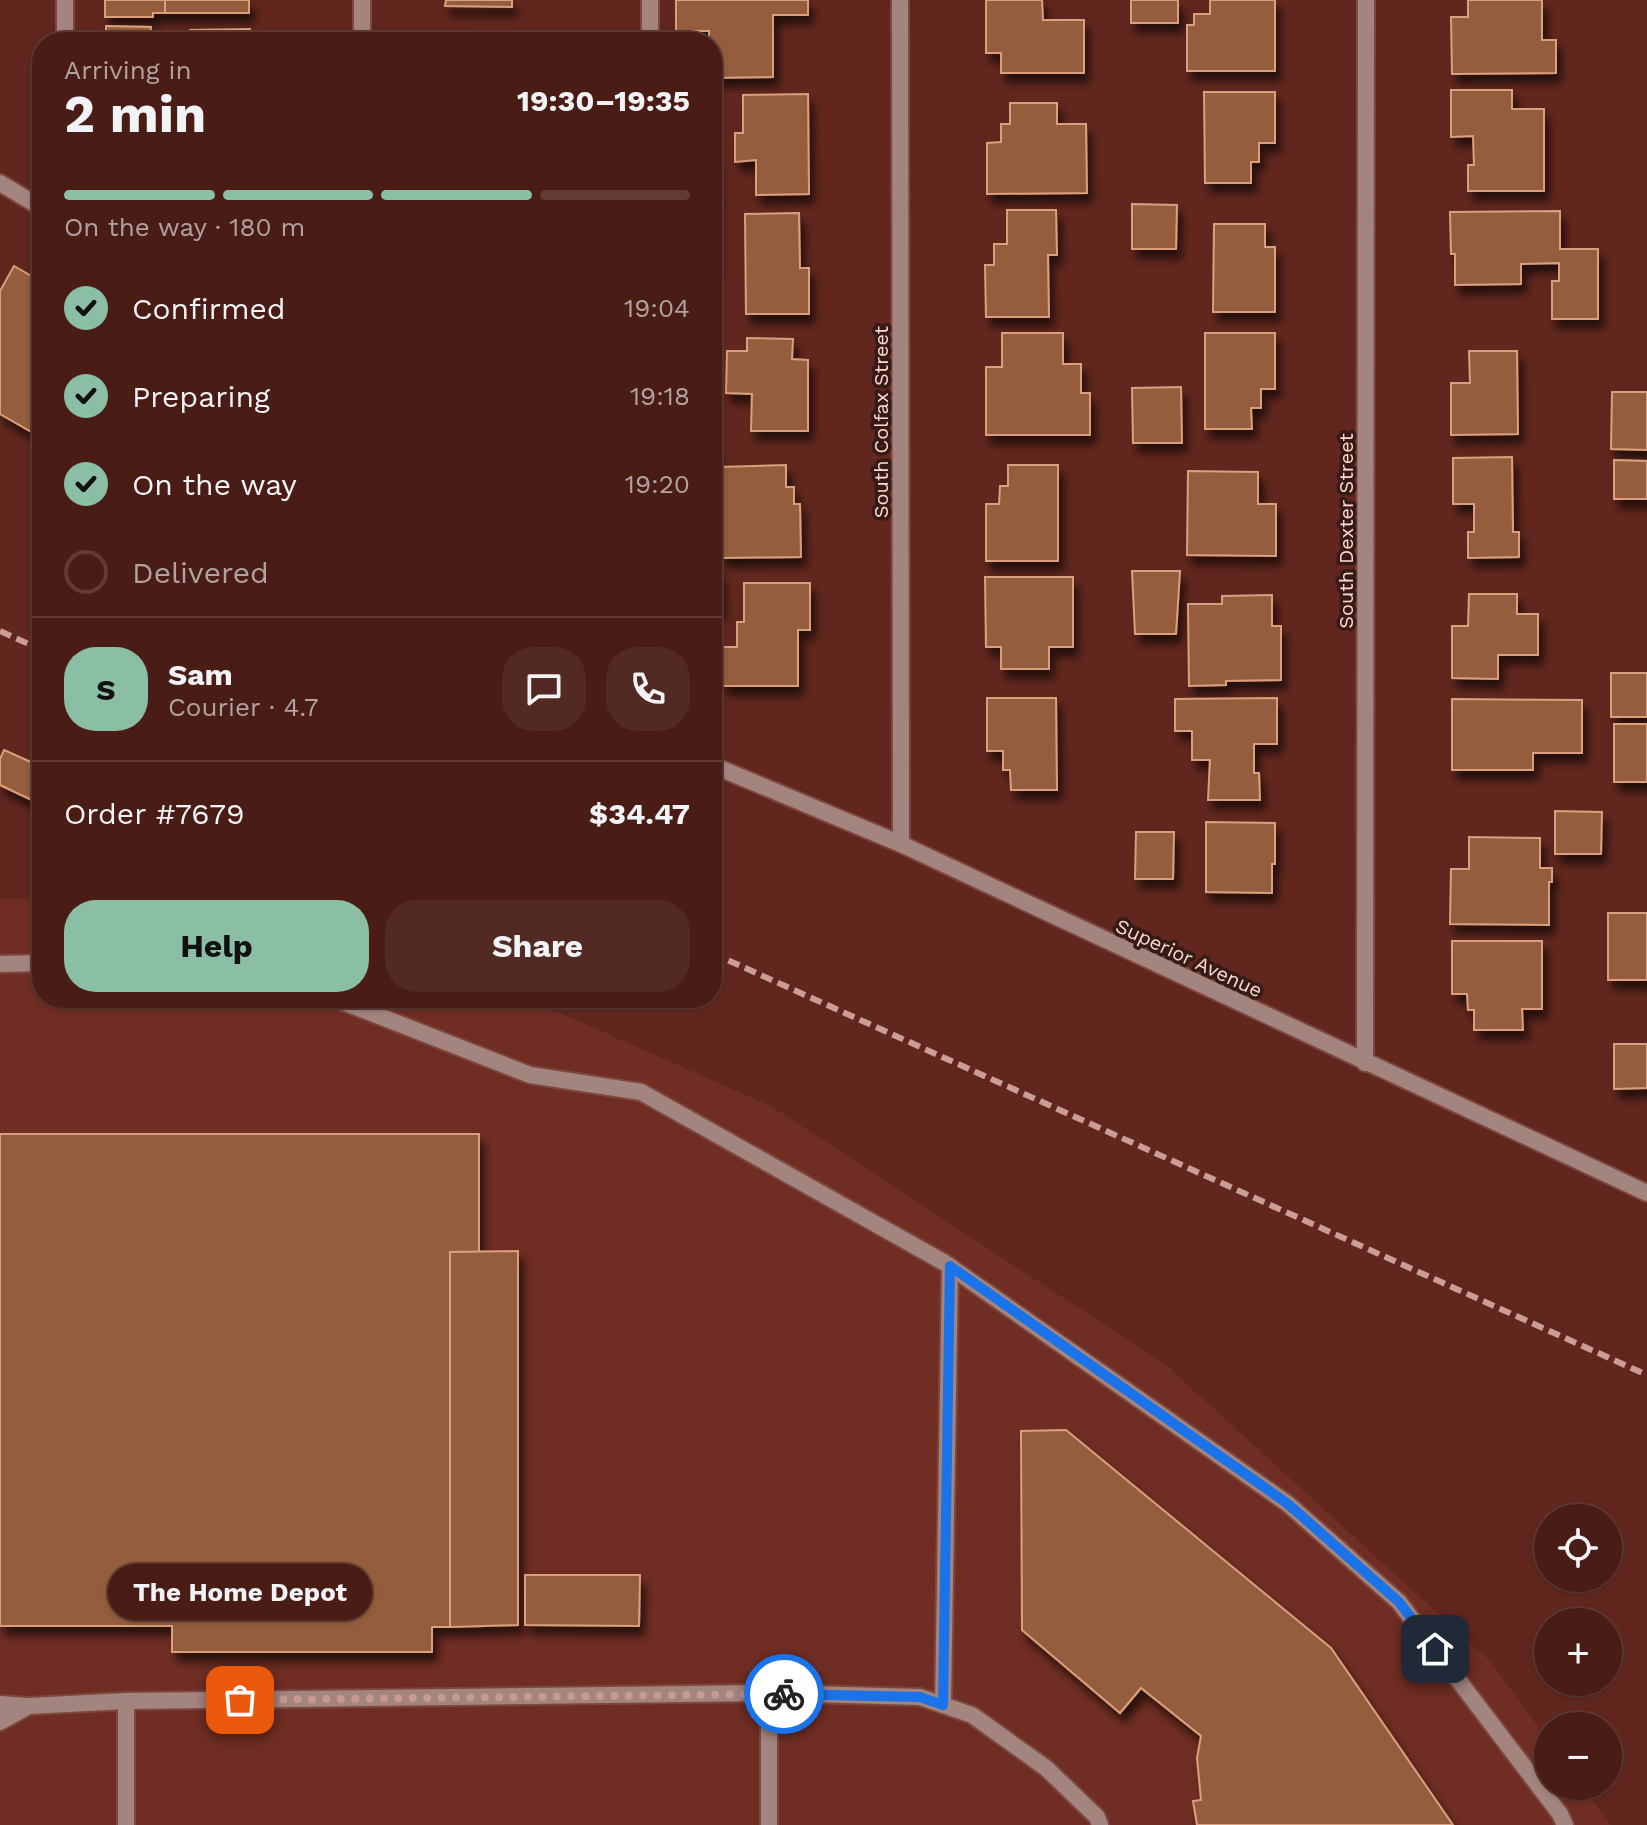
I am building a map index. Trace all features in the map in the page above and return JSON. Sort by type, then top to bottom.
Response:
[{"type":"street","points":[[65,0],[65,32]]},
{"type":"street","points":[[362,0],[362,32]]},
{"type":"street","points":[[650,0],[650,32]]},
{"type":"street","name":"South Colfax Street","points":[[900,0],[901,844]]},
{"type":"street","name":"South Dexter Street","points":[[1365,1063],[1366,0]]},
{"type":"street","points":[[0,183],[32,202]]},
{"type":"street","name":"Superior Avenue","points":[[722,769],[901,844],[1647,1193]]},
{"type":"street","points":[[0,964],[32,963]]},
{"type":"street","points":[[359,1008],[530,1075],[641,1092],[950,1266],[1288,1504],[1399,1602],[1560,1814],[1565,1825]]},
{"type":"street","points":[[943,1705],[950,1266]]},
{"type":"street","points":[[769,1693],[769,1825]]},
{"type":"street","points":[[0,1704],[29,1706],[126,1701],[769,1693],[920,1697],[972,1715],[1046,1768],[1097,1817],[1100,1825]]},
{"type":"street","points":[[126,1701],[126,1825]]},
{"type":"street","points":[[0,1722],[29,1706]]},
{"type":"shaded area","points":[[0,899],[32,899],[32,1008],[549,1008],[771,1106],[1167,1366],[1489,1660],[1534,1721],[1534,1800],[1592,1800],[1611,1825],[0,1825]]},
{"type":"building","points":[[105,0],[165,0],[165,13],[153,13],[153,17],[105,17]]},
{"type":"building","points":[[165,0],[249,0],[249,13],[165,13]]},
{"type":"building","points":[[446,0],[512,0],[512,7],[445,6]]},
{"type":"building","points":[[676,0],[808,0],[808,15],[773,15],[773,77],[722,78],[722,32],[676,31]]},
{"type":"building","points":[[986,0],[1042,0],[1043,20],[1084,20],[1084,73],[1001,73],[1001,53],[986,53]]},
{"type":"building","points":[[1131,0],[1178,0],[1178,23],[1131,23]]},
{"type":"building","points":[[1210,0],[1275,0],[1275,71],[1187,71],[1187,25],[1194,25],[1194,14],[1210,14]]},
{"type":"building","points":[[1468,0],[1542,0],[1542,40],[1556,40],[1556,73],[1452,74],[1451,17],[1468,17]]},
{"type":"building","points":[[106,26],[151,27],[151,32],[106,32]]},
{"type":"building","points":[[250,29],[250,32],[190,32]]},
{"type":"building","points":[[1451,90],[1512,90],[1512,109],[1544,109],[1544,191],[1468,191],[1468,165],[1474,165],[1473,136],[1451,137]]},
{"type":"building","points":[[1204,92],[1275,92],[1275,143],[1259,143],[1259,162],[1251,162],[1251,183],[1205,183]]},
{"type":"building","points":[[808,94],[809,194],[756,195],[756,160],[735,162],[735,133],[743,133],[743,95]]},
{"type":"building","points":[[1010,103],[1057,103],[1057,124],[1086,124],[1087,193],[987,194],[987,143],[1001,142],[1001,124],[1010,124]]},
{"type":"building","points":[[1132,204],[1177,205],[1176,249],[1132,249]]},
{"type":"building","points":[[1007,210],[1056,210],[1057,255],[1048,255],[1049,317],[986,317],[985,265],[994,265],[994,244],[1007,244]]},
{"type":"building","points":[[1560,211],[1560,249],[1598,249],[1598,319],[1552,319],[1552,281],[1559,281],[1559,263],[1521,264],[1521,284],[1455,285],[1450,212]]},
{"type":"building","points":[[799,213],[800,268],[809,268],[809,314],[746,314],[745,214]]},
{"type":"building","points":[[1214,224],[1265,224],[1265,247],[1275,247],[1275,312],[1213,312]]},
{"type":"building","points":[[14,266],[32,276],[32,432],[0,414],[0,291]]},
{"type":"building","points":[[1002,333],[1063,333],[1063,364],[1081,364],[1081,393],[1090,393],[1090,435],[986,435],[986,367],[1002,367]]},
{"type":"building","points":[[1205,333],[1275,333],[1275,389],[1261,389],[1261,408],[1251,408],[1252,429],[1205,429]]},
{"type":"building","points":[[747,338],[793,339],[792,359],[808,360],[808,431],[751,431],[752,394],[726,393],[727,351],[747,351]]},
{"type":"building","points":[[1469,351],[1517,351],[1518,434],[1451,435],[1451,383],[1470,383]]},
{"type":"building","points":[[1181,387],[1182,443],[1133,443],[1132,388]]},
{"type":"building","points":[[1612,392],[1647,392],[1647,450],[1611,449]]},
{"type":"building","points":[[1512,457],[1513,532],[1519,532],[1519,557],[1468,558],[1468,532],[1474,532],[1474,504],[1453,504],[1453,458]]},
{"type":"building","points":[[1614,460],[1647,461],[1647,499],[1614,499]]},
{"type":"building","points":[[786,465],[786,487],[794,487],[794,504],[800,504],[801,557],[722,558],[722,467]]},
{"type":"building","points":[[1008,465],[1058,465],[1058,561],[986,561],[986,504],[999,504],[1000,486],[1008,486]]},
{"type":"building","points":[[1188,471],[1258,472],[1258,504],[1276,504],[1276,556],[1187,555]]},
{"type":"building","points":[[1132,571],[1180,571],[1176,634],[1135,634]]},
{"type":"building","points":[[985,577],[1073,577],[1073,647],[1049,647],[1049,669],[1001,669],[1001,647],[986,647]]},
{"type":"building","points":[[744,583],[810,583],[810,630],[798,630],[798,686],[722,686],[722,647],[737,647],[737,622],[744,622]]},
{"type":"building","points":[[1469,594],[1517,594],[1517,614],[1538,614],[1538,655],[1498,655],[1498,679],[1452,678],[1452,626],[1468,626]]},
{"type":"building","points":[[1272,595],[1272,626],[1281,626],[1281,680],[1226,681],[1226,685],[1189,686],[1188,604],[1222,604],[1222,596]]},
{"type":"building","points":[[1611,673],[1647,673],[1647,717],[1611,717]]},
{"type":"building","points":[[987,698],[1056,698],[1057,790],[1011,790],[1010,770],[1003,770],[1003,751],[987,751]]},
{"type":"building","points":[[1277,698],[1277,744],[1254,744],[1254,773],[1259,773],[1260,800],[1208,800],[1210,760],[1192,760],[1192,731],[1175,731],[1175,699]]},
{"type":"building","points":[[1452,699],[1582,700],[1582,753],[1533,753],[1533,770],[1452,770]]},
{"type":"building","points":[[1614,724],[1647,724],[1647,782],[1614,782]]},
{"type":"building","points":[[4,750],[32,763],[32,800],[0,785],[0,759]]},
{"type":"building","points":[[1555,811],[1602,812],[1601,854],[1555,854]]},
{"type":"building","points":[[1206,822],[1275,823],[1272,893],[1206,892]]},
{"type":"building","points":[[1136,832],[1174,832],[1173,879],[1135,879]]},
{"type":"building","points":[[1469,837],[1540,838],[1540,868],[1552,868],[1549,925],[1450,924],[1451,869],[1469,869]]},
{"type":"building","points":[[1608,913],[1647,913],[1647,980],[1608,980]]},
{"type":"building","points":[[1452,941],[1542,941],[1542,1009],[1522,1009],[1523,1030],[1474,1030],[1474,1010],[1468,1010],[1467,994],[1452,994]]},
{"type":"building","points":[[1614,1044],[1647,1044],[1647,1088],[1614,1089]]},
{"type":"building","points":[[0,1134],[479,1134],[479,1252],[450,1252],[450,1627],[432,1627],[432,1652],[172,1652],[172,1626],[0,1626]]},
{"type":"building","points":[[518,1251],[518,1625],[450,1627],[450,1252]]},
{"type":"building","points":[[1066,1430],[1331,1648],[1453,1825],[1197,1825],[1193,1801],[1201,1800],[1197,1758],[1201,1736],[1141,1688],[1120,1713],[1022,1630],[1021,1431]]},
{"type":"building","points":[[525,1575],[640,1575],[639,1626],[525,1625]]},
{"type":"railway","points":[[0,631],[32,645]]},
{"type":"railway","points":[[722,958],[1647,1375]]},
{"type":"way so far","points":[[240,1700],[784,1694]]},
{"type":"place","name":"The Home Depot","points":[[240,1700]]},
{"type":"route","points":[[784,1694],[920,1697],[943,1705],[950,1266],[1288,1504],[1399,1602],[1435,1649]]}]
